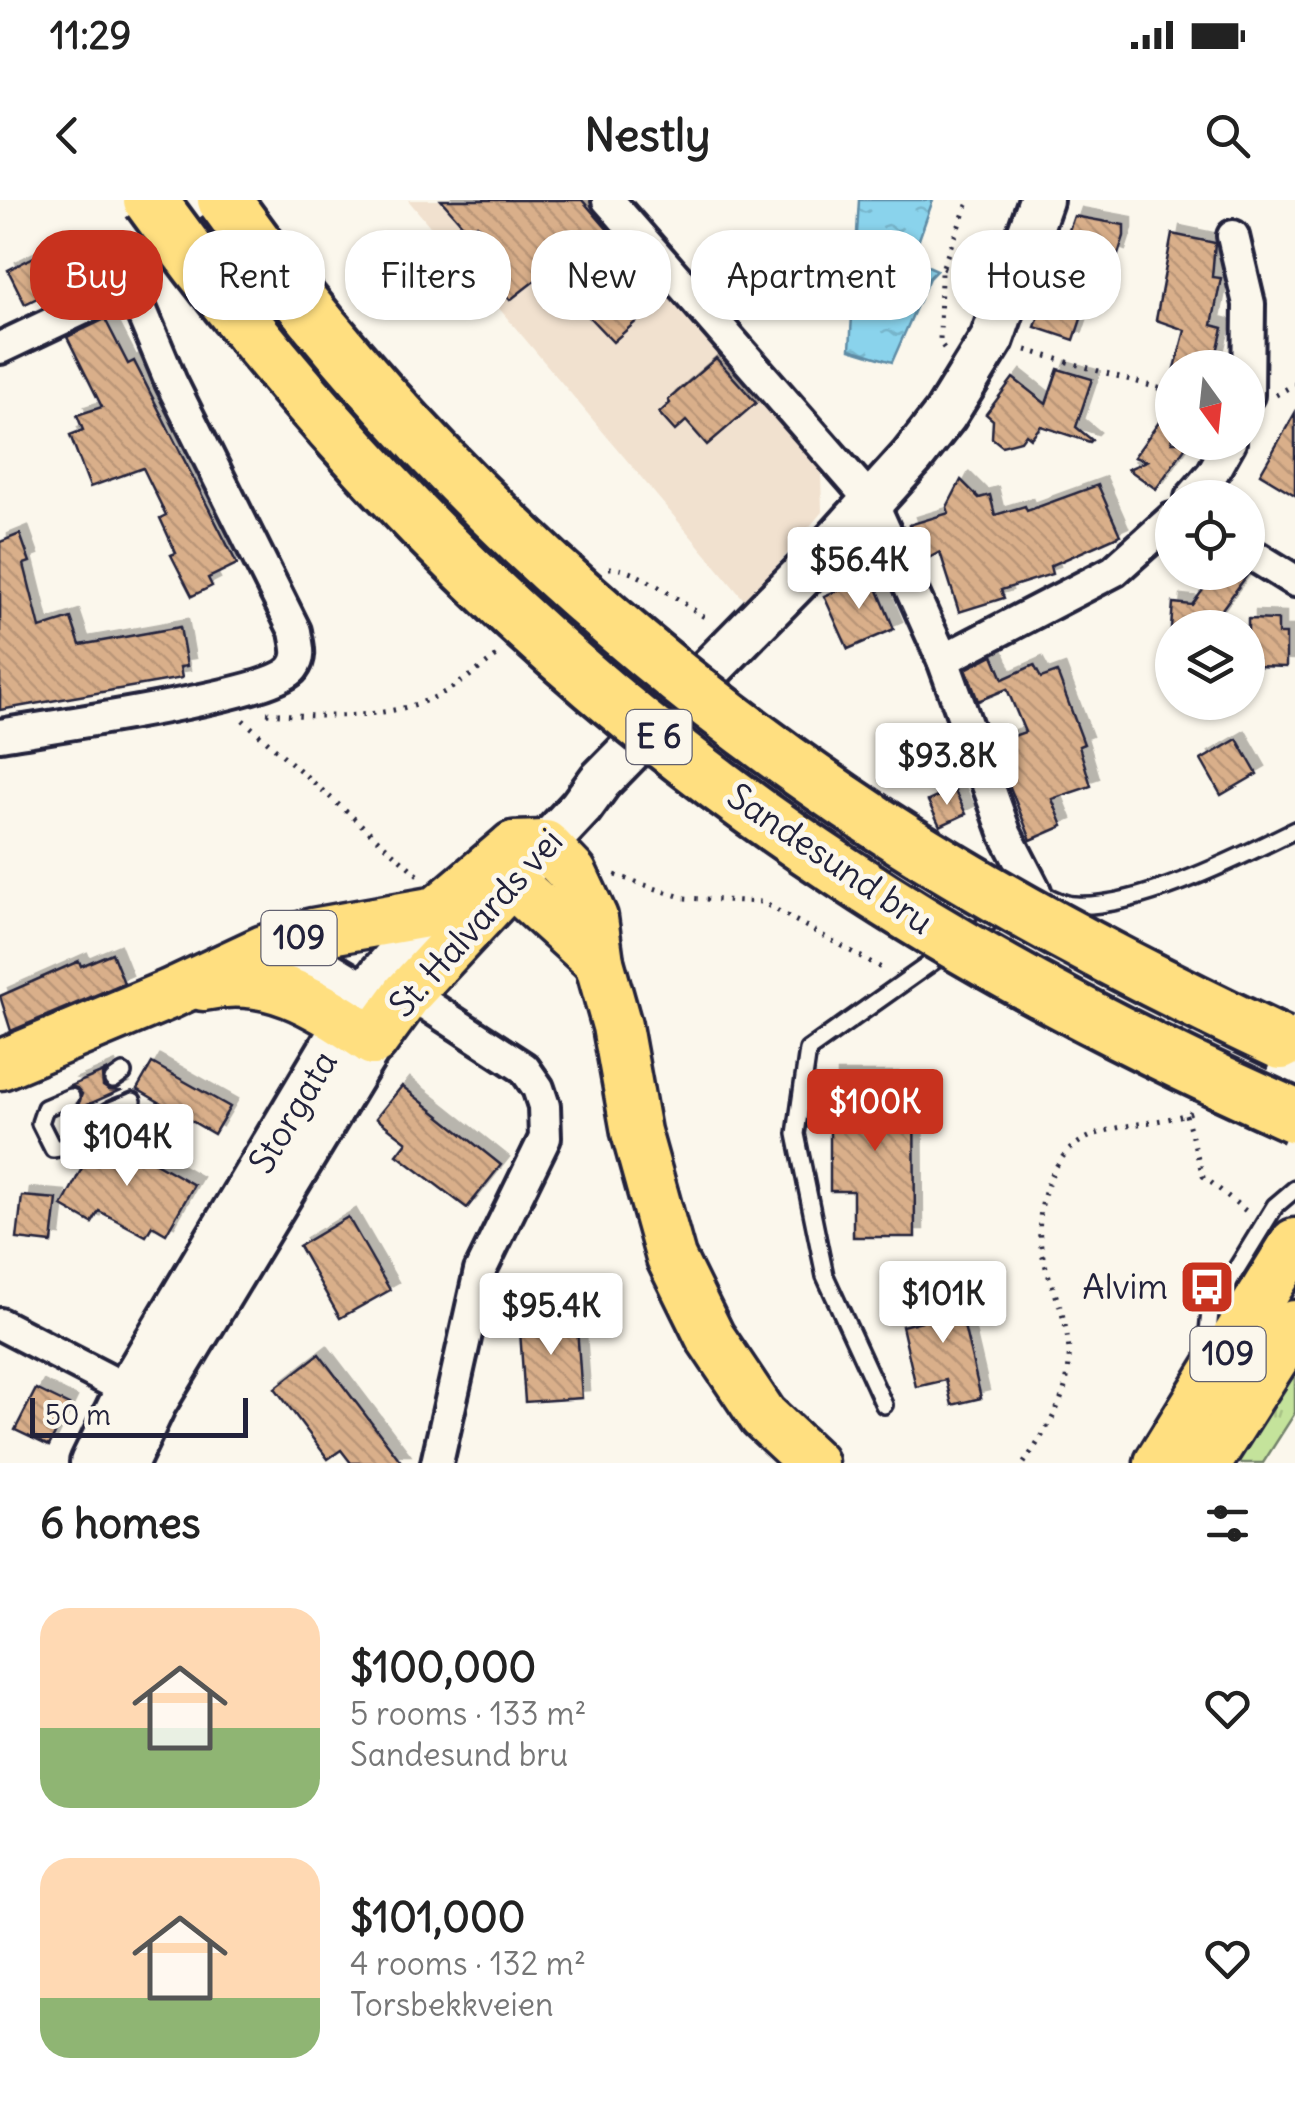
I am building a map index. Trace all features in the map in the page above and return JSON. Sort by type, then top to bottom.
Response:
[{"type":"highway","name":"Sandesund bru","points":[[224,200],[302,302],[441,458],[588,600],[667,668],[748,732],[964,878],[1098,953],[1282,1043]]},
{"type":"highway","name":"Sandesund bru","points":[[135,211],[252,335],[397,499],[532,631],[708,777],[840,871],[931,928],[1066,1004],[1295,1116]]},
{"type":"main road","name":"St. Halvards vei","points":[[378,1006],[872,502],[934,429],[978,366],[998,325],[1042,200]]},
{"type":"main road","name":"St. Halvards vei","points":[[0,1065],[264,950],[431,896],[523,858]]},
{"type":"main road","points":[[523,858],[572,873],[593,918],[599,962],[618,1026],[636,1132],[671,1258],[710,1337],[763,1416],[814,1463]]},
{"type":"main road","name":"St. Halvards vei","points":[[378,1006],[431,896]]},
{"type":"main road","points":[[264,950],[306,960],[378,1006]]},
{"type":"main road","name":"St. Halvards vei","points":[[170,994],[218,983],[272,984],[378,1006]]},
{"type":"main road","name":"Storgata","points":[[92,1463],[141,1397],[378,1006]]},
{"type":"main road","name":"109","points":[[1158,1463],[1295,1244]]},
{"type":"main road","name":"109","points":[[1207,1463],[1295,1326]]},
{"type":"main road","name":"Storgata","points":[[126,1463],[141,1397]]},
{"type":"street","points":[[608,200],[872,502],[943,660],[1006,835],[1035,891]]},
{"type":"street","points":[[1233,236],[1249,304],[1248,350]]},
{"type":"street","points":[[0,348],[59,320]]},
{"type":"street","points":[[0,735],[215,704],[277,681],[292,670],[299,654],[288,617],[171,382],[145,320]]},
{"type":"street","points":[[943,660],[1114,571],[1155,534]]},
{"type":"street","points":[[1265,562],[1295,581]]},
{"type":"street","points":[[378,1006],[524,1068],[538,1088],[544,1106],[545,1138],[480,1271],[437,1463]]},
{"type":"street","points":[[0,1324],[141,1397]]},
{"type":"lane","points":[[884,1405],[825,1276],[796,1134],[808,1050],[1035,891],[1069,906],[1112,904],[1230,862],[1295,830]]},
{"type":"lane","points":[[71,1097],[45,1108],[40,1123],[53,1149],[81,1140],[106,1112],[133,1102]]},
{"type":"lane","points":[[1205,1390],[1205,1339],[1210,1312],[1275,1206],[1295,1189]]},
{"type":"path","points":[[944,349],[940,342],[942,268],[969,200]]},
{"type":"path","points":[[942,268],[951,271]]},
{"type":"path","points":[[1044,355],[1155,386]]},
{"type":"path","points":[[596,569],[616,567],[642,579],[719,626]]},
{"type":"path","points":[[259,712],[358,714],[399,709],[440,694],[502,652]]},
{"type":"path","points":[[215,704],[431,896]]},
{"type":"path","points":[[602,870],[684,898],[762,902],[903,980]]},
{"type":"path","points":[[1024,1463],[1050,1426],[1067,1378],[1063,1320],[1038,1245],[1038,1215],[1050,1179],[1068,1150],[1096,1134],[1200,1110]]},
{"type":"path","points":[[1186,1115],[1203,1176],[1252,1216]]},
{"type":"shaded area","points":[[408,200],[591,200],[617,230],[531,230],[531,320],[671,320],[671,293],[746,380],[821,472],[822,512],[746,602],[509,320],[511,230],[433,230]]},
{"type":"green space","points":[[1289,1373],[1295,1375],[1295,1413],[1263,1463],[1230,1463]]},
{"type":"water","points":[[859,200],[933,200],[922,230],[857,230]]},
{"type":"water","points":[[852,320],[910,320],[892,362],[850,349]]},
{"type":"building","points":[[441,200],[582,200],[608,230],[531,230],[531,284],[511,299],[511,230],[481,230],[477,225],[467,230]]},
{"type":"building","points":[[1074,216],[1124,225],[1124,236],[1121,245],[1121,230],[1069,230]]},
{"type":"building","points":[[1172,234],[1215,243],[1212,277],[1221,278],[1212,325],[1223,328],[1218,350],[1180,350],[1185,330],[1156,320]]},
{"type":"building","points":[[30,259],[30,302],[25,304],[8,270]]},
{"type":"building","points":[[106,320],[128,364],[134,361],[237,564],[208,578],[212,586],[192,596],[171,555],[176,553],[160,518],[166,515],[143,468],[90,487],[70,435],[83,430],[77,415],[102,407],[67,337]]},
{"type":"building","points":[[592,320],[638,320],[613,342]]},
{"type":"building","points":[[1037,320],[1081,320],[1074,340],[1035,327]]},
{"type":"building","points":[[716,358],[756,403],[707,445],[686,421],[675,431],[659,413],[670,403],[668,400]]},
{"type":"building","points":[[1058,369],[1092,379],[1076,427],[1092,440],[1041,426],[1031,438],[1026,434],[1021,441],[1002,446],[992,438],[993,420],[986,414],[1013,378],[1046,404]]},
{"type":"building","points":[[1295,413],[1295,495],[1260,474]]},
{"type":"building","points":[[1155,428],[1155,460],[1176,460],[1162,480],[1155,480],[1155,488],[1128,469],[1147,461],[1134,457]]},
{"type":"building","points":[[961,480],[979,498],[990,495],[995,515],[1025,506],[1027,511],[1098,485],[1120,535],[1050,566],[1052,574],[1001,590],[1004,598],[959,612],[940,552],[921,562],[909,525],[949,513],[947,507]]},
{"type":"building","points":[[20,534],[30,562],[24,564],[40,628],[71,618],[80,645],[180,627],[187,666],[180,667],[182,678],[0,710],[0,542]]},
{"type":"building","points":[[872,576],[894,629],[848,649],[824,596]]},
{"type":"building","points":[[1203,590],[1236,590],[1221,610],[1172,610],[1173,603],[1192,605]]},
{"type":"building","points":[[1265,620],[1278,620],[1278,634],[1286,634],[1286,667],[1265,666]]},
{"type":"building","points":[[993,655],[1003,679],[1034,665],[1041,678],[1057,672],[1084,744],[1079,746],[1091,786],[1052,799],[1063,826],[1031,840],[994,747],[1000,745],[999,741],[1025,732],[1007,689],[978,701],[966,669]]},
{"type":"building","points":[[1237,739],[1257,774],[1221,795],[1201,760]]},
{"type":"building","points":[[954,789],[966,814],[940,826],[928,801]]},
{"type":"building","points":[[112,953],[124,983],[11,1031],[0,996],[79,961],[81,966]]},
{"type":"building","points":[[152,1063],[230,1107],[214,1134],[137,1089]]},
{"type":"building","points":[[108,1070],[102,1076],[103,1086],[119,1091],[76,1110],[82,1094],[70,1086]]},
{"type":"building","points":[[830,1080],[914,1080],[915,1237],[853,1237],[853,1191],[830,1191]]},
{"type":"building","points":[[402,1086],[501,1165],[467,1208],[397,1155],[407,1142],[376,1118]]},
{"type":"building","points":[[101,1132],[194,1185],[166,1234],[152,1226],[146,1236],[99,1211],[92,1223],[62,1206]]},
{"type":"building","points":[[22,1196],[57,1199],[52,1243],[17,1239]]},
{"type":"building","points":[[348,1217],[390,1290],[340,1318],[299,1246]]},
{"type":"building","points":[[962,1285],[968,1315],[962,1317],[981,1398],[952,1405],[946,1380],[916,1387],[902,1326],[930,1319],[924,1293]]},
{"type":"building","points":[[576,1313],[582,1398],[525,1402],[519,1317]]},
{"type":"building","points":[[319,1354],[402,1463],[351,1463],[341,1450],[328,1459],[275,1388]]},
{"type":"building","points":[[36,1389],[69,1405],[49,1446],[15,1430]]},
{"type":"place","name":"Alvim","points":[[1207,1287]]}]
